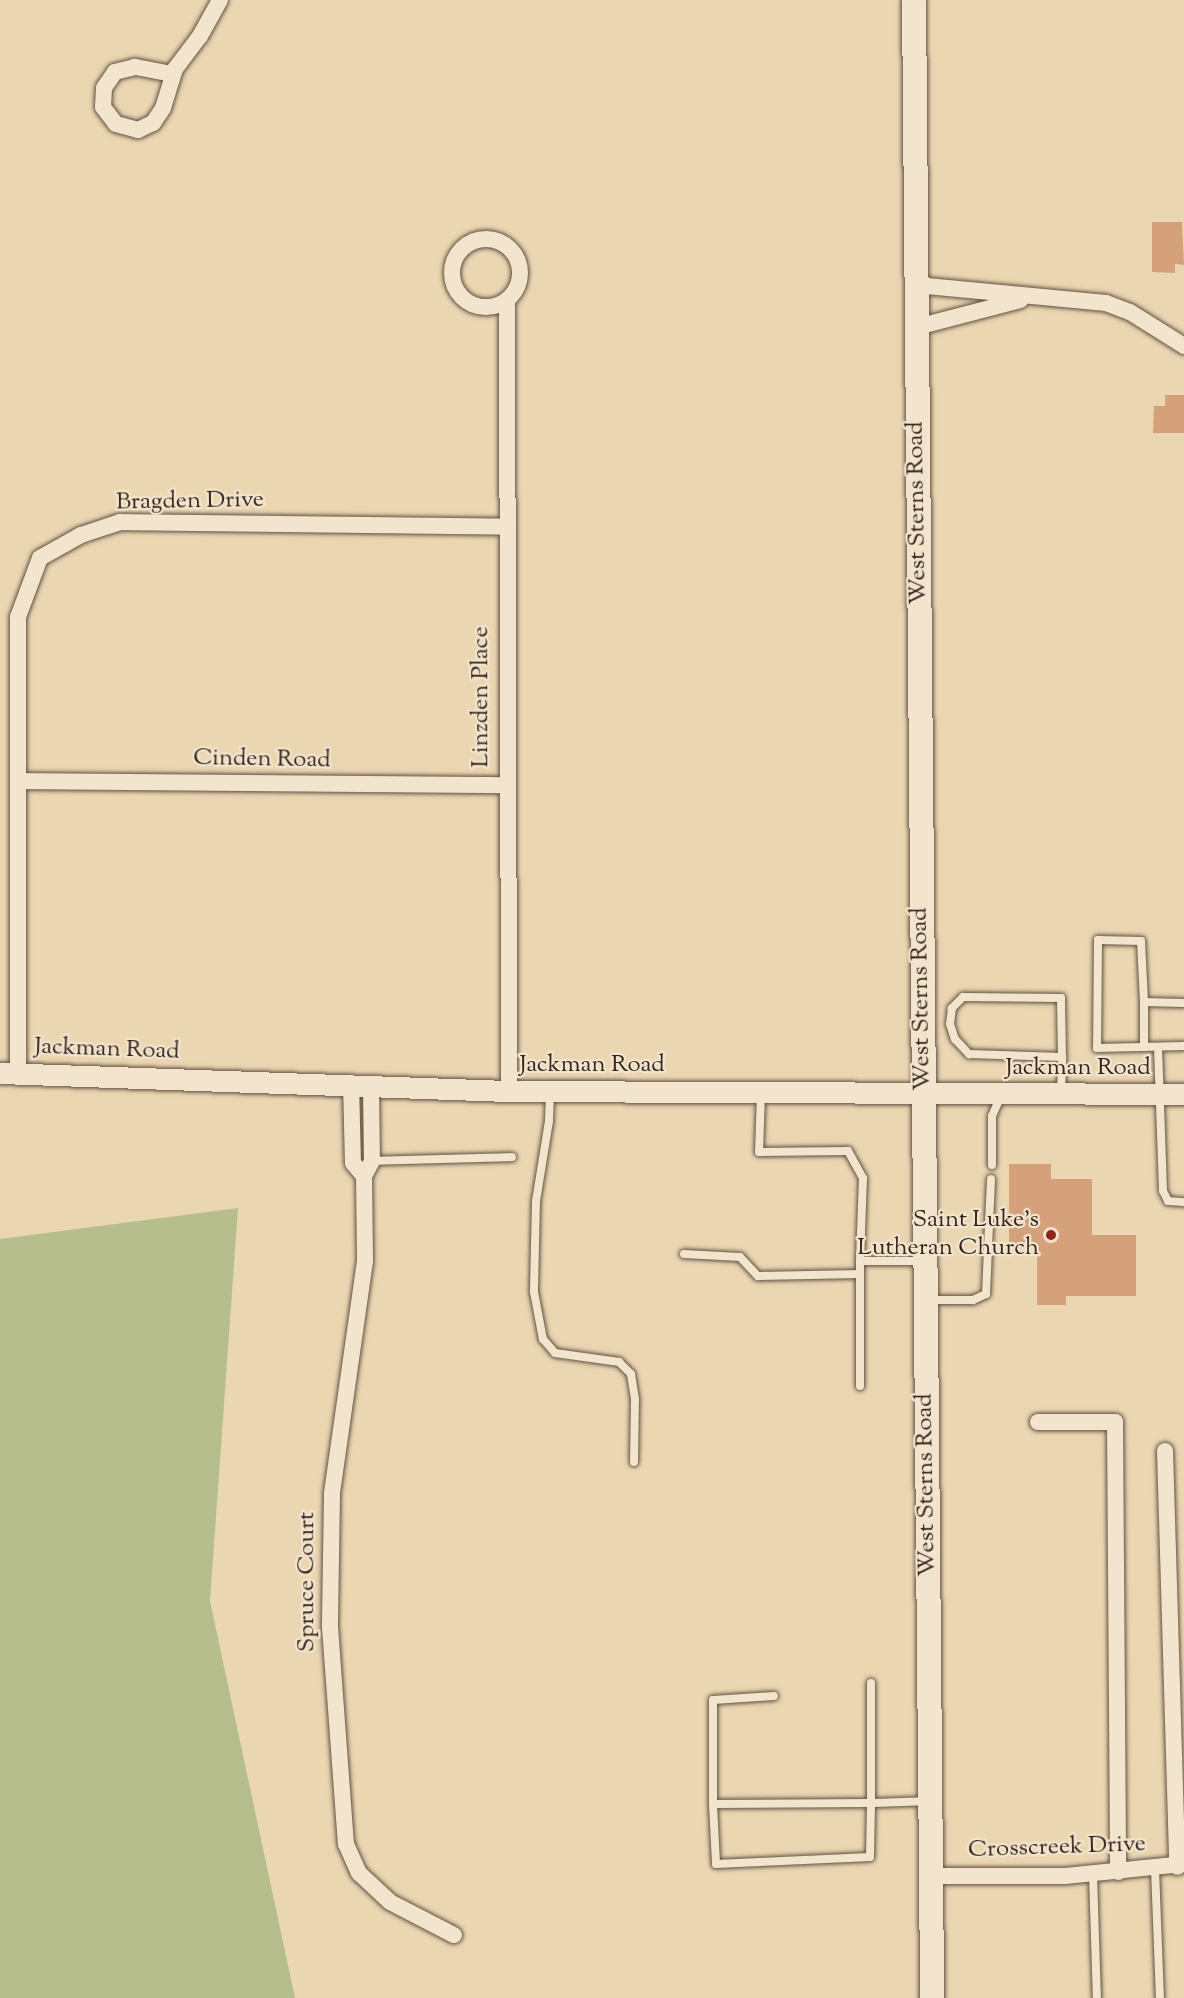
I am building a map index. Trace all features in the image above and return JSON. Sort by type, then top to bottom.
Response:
[{"type":"main road","name":"West Sterns Road","points":[[914,0],[932,1998]]},
{"type":"street","points":[[172,74],[135,68],[115,72],[104,88],[103,107],[116,124],[138,130],[153,123],[163,108],[172,74],[220,0]]},
{"type":"street","points":[[486,238],[509,247],[518,261],[518,272],[516,287],[507,303],[470,305],[456,288],[452,266],[460,249],[486,238]]},
{"type":"street","points":[[916,285],[1030,298],[1106,303],[1130,312],[1184,346]]},
{"type":"street","points":[[917,327],[1030,298]]},
{"type":"street","name":"Linzden Place","points":[[507,303],[506,785],[509,1091]]},
{"type":"street","name":"Bragden Drive","points":[[9,1073],[18,781],[18,617],[40,558],[81,535],[120,522],[507,527]]},
{"type":"street","name":"Cinden Road","points":[[18,781],[506,785]]},
{"type":"street","name":"Jackman Road","points":[[9,1073],[361,1083],[509,1091],[923,1095],[1184,1094]]},
{"type":"street","name":"Spruce Court","points":[[361,1083],[372,1161],[364,1176],[365,1261],[332,1494],[330,1627],[346,1844],[359,1873],[390,1902],[454,1935]]},
{"type":"street","name":"Spruce Court","points":[[361,1083],[353,1163],[364,1176]]},
{"type":"street","points":[[1038,1422],[1115,1422],[1118,1872]]},
{"type":"street","points":[[1165,1451],[1180,1865]]},
{"type":"street","name":"Crosscreek Drive","points":[[932,1876],[1093,1874],[1180,1865]]},
{"type":"lane","points":[[1144,1047],[1141,941],[1098,940],[1097,1048],[1158,1047],[1184,1046]]},
{"type":"lane","points":[[1061,1094],[1062,1057],[1060,998],[963,997],[952,1008],[950,1024],[955,1040],[969,1054],[1062,1057]]},
{"type":"lane","points":[[1144,1002],[1184,1003]]},
{"type":"lane","points":[[1158,1047],[1157,1094],[1163,1191],[1168,1201],[1184,1202]]},
{"type":"lane","points":[[550,1091],[549,1121],[536,1201],[534,1292],[543,1339],[555,1353],[619,1362],[631,1374],[636,1399],[634,1462]]},
{"type":"lane","points":[[761,1093],[759,1152],[848,1151],[863,1178],[860,1261],[860,1386]]},
{"type":"lane","points":[[992,1165],[992,1116],[1002,1095]]},
{"type":"lane","points":[[372,1161],[512,1157]]},
{"type":"lane","points":[[925,1299],[973,1300],[986,1294],[991,1179]]},
{"type":"lane","points":[[684,1254],[740,1257],[758,1276],[860,1274]]},
{"type":"lane","points":[[860,1261],[925,1261]]},
{"type":"lane","points":[[774,1696],[713,1700],[713,1804],[716,1864],[870,1857],[871,1683]]},
{"type":"lane","points":[[713,1804],[931,1801]]},
{"type":"lane","points":[[1155,1869],[1160,1998]]},
{"type":"lane","points":[[1093,1874],[1097,1998]]},
{"type":"green space","points":[[238,1208],[210,1601],[295,1998],[0,1998],[0,1239]]},
{"type":"building","points":[[1152,222],[1182,222],[1184,265],[1175,264],[1175,273],[1152,272]]},
{"type":"building","points":[[1165,395],[1184,395],[1184,433],[1153,433],[1154,406],[1165,406]]},
{"type":"building","name":"Saint Luke's Lutheran Church","points":[[1009,1164],[1051,1164],[1051,1179],[1092,1179],[1092,1235],[1136,1235],[1136,1296],[1066,1296],[1066,1305],[1037,1305],[1037,1247],[1009,1248]]},
{"type":"place","name":"Saint Luke's Lutheran Church","points":[[1051,1235]]}]
